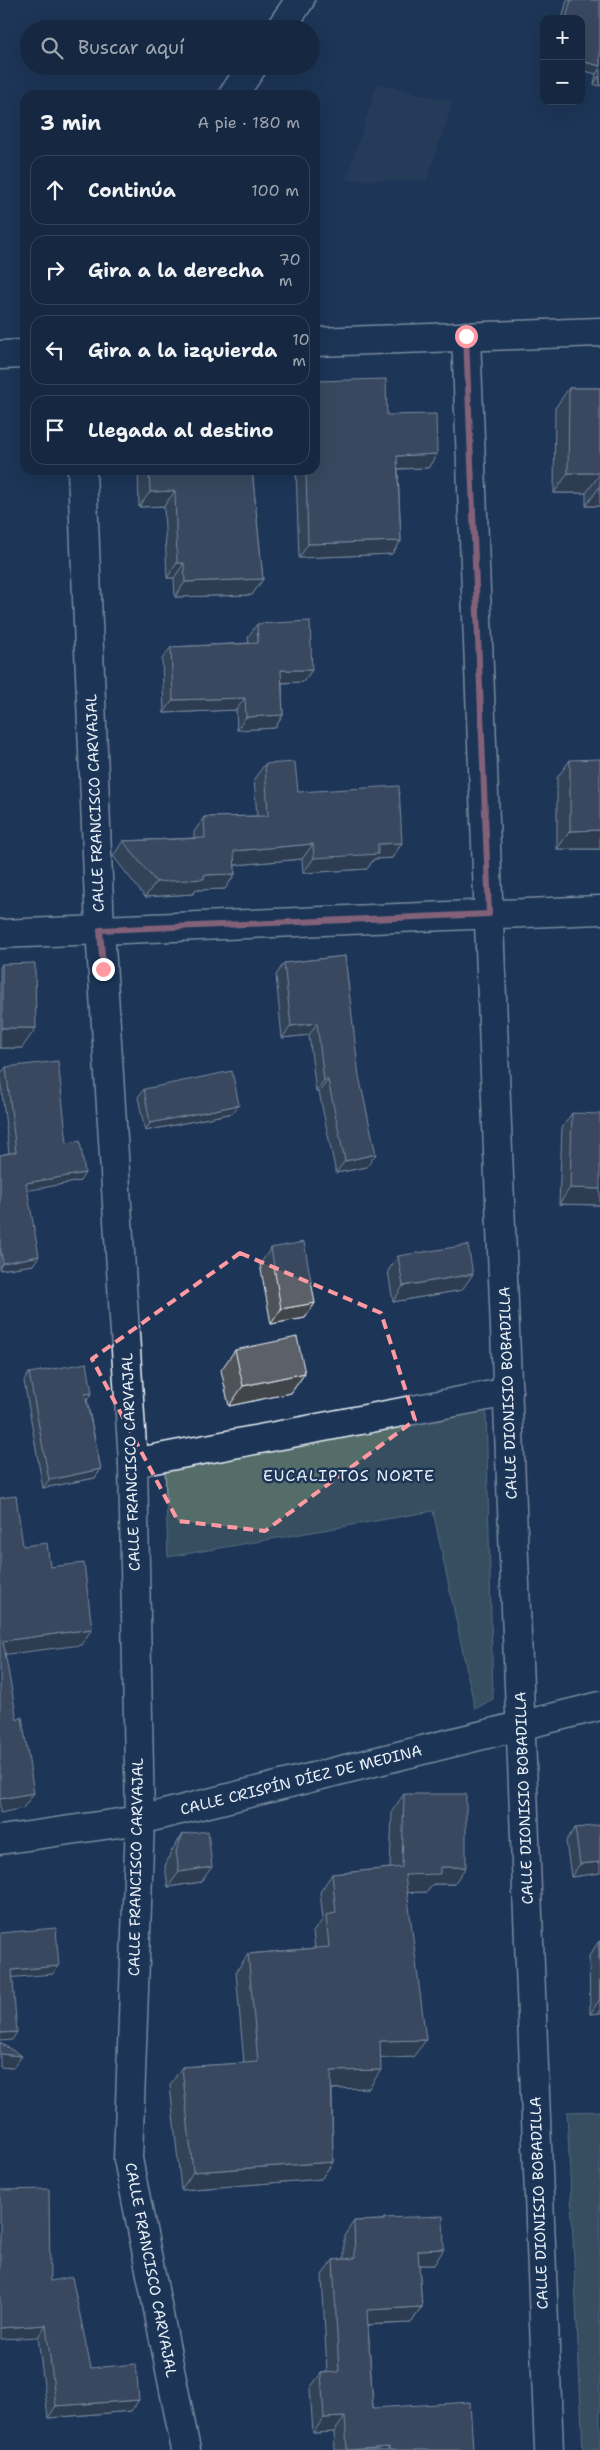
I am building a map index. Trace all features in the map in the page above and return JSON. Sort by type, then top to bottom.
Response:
[{"type":"street","points":[[286,20],[300,0]]},
{"type":"street","points":[[236,90],[247,75]]},
{"type":"street","points":[[320,342],[600,332]]},
{"type":"street","name":"CALLE DIONISIO BOBADILLA","points":[[466,336],[522,1724],[549,2450]]},
{"type":"street","points":[[0,355],[20,354]]},
{"type":"street","name":"CALLE FRANCISCO CARVAJAL","points":[[82,475],[100,930],[133,1464],[140,1820],[128,2159],[186,2450]]},
{"type":"street","points":[[0,934],[600,910]]},
{"type":"street","points":[[133,1464],[508,1392]]},
{"type":"street","name":"CALLE CRISPÍN DÍEZ DE MEDINA","points":[[0,1840],[140,1820],[600,1706]]},
{"type":"highlighted area","points":[[240,1253],[381,1313],[415,1420],[265,1531],[178,1521],[92,1359]]},
{"type":"shaded area","points":[[377,83],[453,102],[427,181],[346,180]]},
{"type":"green space","points":[[486,1409],[493,1699],[475,1709],[433,1511],[168,1557],[165,1470]]},
{"type":"green space","points":[[600,2111],[600,2450],[583,2450],[567,2112]]},
{"type":"building","points":[[571,0],[600,0],[600,66],[585,62],[585,15],[567,15]]},
{"type":"building","points":[[386,379],[387,415],[436,414],[437,454],[397,456],[401,541],[308,544],[306,475],[320,475],[320,381]]},
{"type":"building","points":[[569,388],[600,388],[600,473],[568,473]]},
{"type":"building","points":[[149,475],[253,475],[263,579],[185,582],[184,563],[177,563],[175,491],[150,492]]},
{"type":"building","points":[[310,621],[312,670],[281,670],[283,715],[246,717],[245,698],[173,700],[171,647],[258,643],[257,624]]},
{"type":"building","points":[[600,759],[600,830],[570,831],[570,760]]},
{"type":"building","points":[[295,762],[298,792],[399,786],[402,843],[378,844],[378,854],[314,858],[313,844],[234,851],[235,874],[204,875],[204,879],[156,882],[123,841],[205,838],[204,817],[268,816],[265,764]]},
{"type":"building","points":[[345,956],[359,1076],[376,1154],[345,1161],[328,1080],[324,1080],[317,1023],[291,1026],[284,963]]},
{"type":"building","points":[[35,963],[36,1028],[2,1028],[2,964]]},
{"type":"building","points":[[58,1061],[67,1143],[80,1141],[85,1173],[26,1183],[39,1256],[3,1263],[0,1246],[0,1155],[16,1152],[6,1067]]},
{"type":"building","points":[[232,1071],[239,1105],[150,1123],[144,1089]]},
{"type":"building","points":[[572,1113],[600,1114],[600,1189],[570,1188]]},
{"type":"building","points":[[304,1242],[315,1303],[281,1309],[271,1248]]},
{"type":"building","points":[[468,1245],[473,1274],[403,1286],[398,1256]]},
{"type":"building","points":[[297,1337],[305,1373],[243,1386],[235,1350]]},
{"type":"building","points":[[87,1363],[92,1393],[85,1394],[101,1469],[49,1480],[29,1373]]},
{"type":"building","points":[[16,1496],[23,1546],[47,1543],[50,1567],[84,1563],[92,1629],[3,1641],[17,1720],[22,1717],[34,1793],[0,1799],[0,1498]]},
{"type":"building","points":[[404,1794],[466,1794],[466,1867],[440,1867],[440,1874],[405,1875],[426,2040],[380,2041],[381,2070],[331,2071],[333,2162],[193,2172],[182,2067],[258,2062],[248,1954],[329,1947],[326,1915],[336,1913],[332,1874],[402,1867]]},
{"type":"building","points":[[600,1825],[600,1862],[580,1864],[575,1828]]},
{"type":"building","points":[[208,1831],[212,1867],[179,1872],[176,1851],[183,1834]]},
{"type":"building","points":[[56,1928],[59,1966],[12,1970],[17,2032],[0,2033],[0,1933]]},
{"type":"building","points":[[599,1941],[600,1941],[600,1999]]},
{"type":"building","points":[[0,2043],[22,2056],[0,2054]]},
{"type":"building","points":[[49,2189],[50,2281],[72,2277],[91,2368],[136,2364],[139,2400],[56,2406],[46,2325],[0,2328],[0,2190]]},
{"type":"building","points":[[443,2216],[444,2249],[418,2250],[422,2307],[367,2310],[373,2408],[470,2402],[473,2450],[389,2450],[389,2447],[347,2450],[345,2417],[324,2418],[321,2373],[339,2372],[333,2260],[355,2258],[354,2221]]},
{"type":"district","name":"EUCALIPTOS NORTE","points":[[349,1475]]},
{"type":"route","points":[[103,969],[100,930],[489,914],[466,336]]}]
